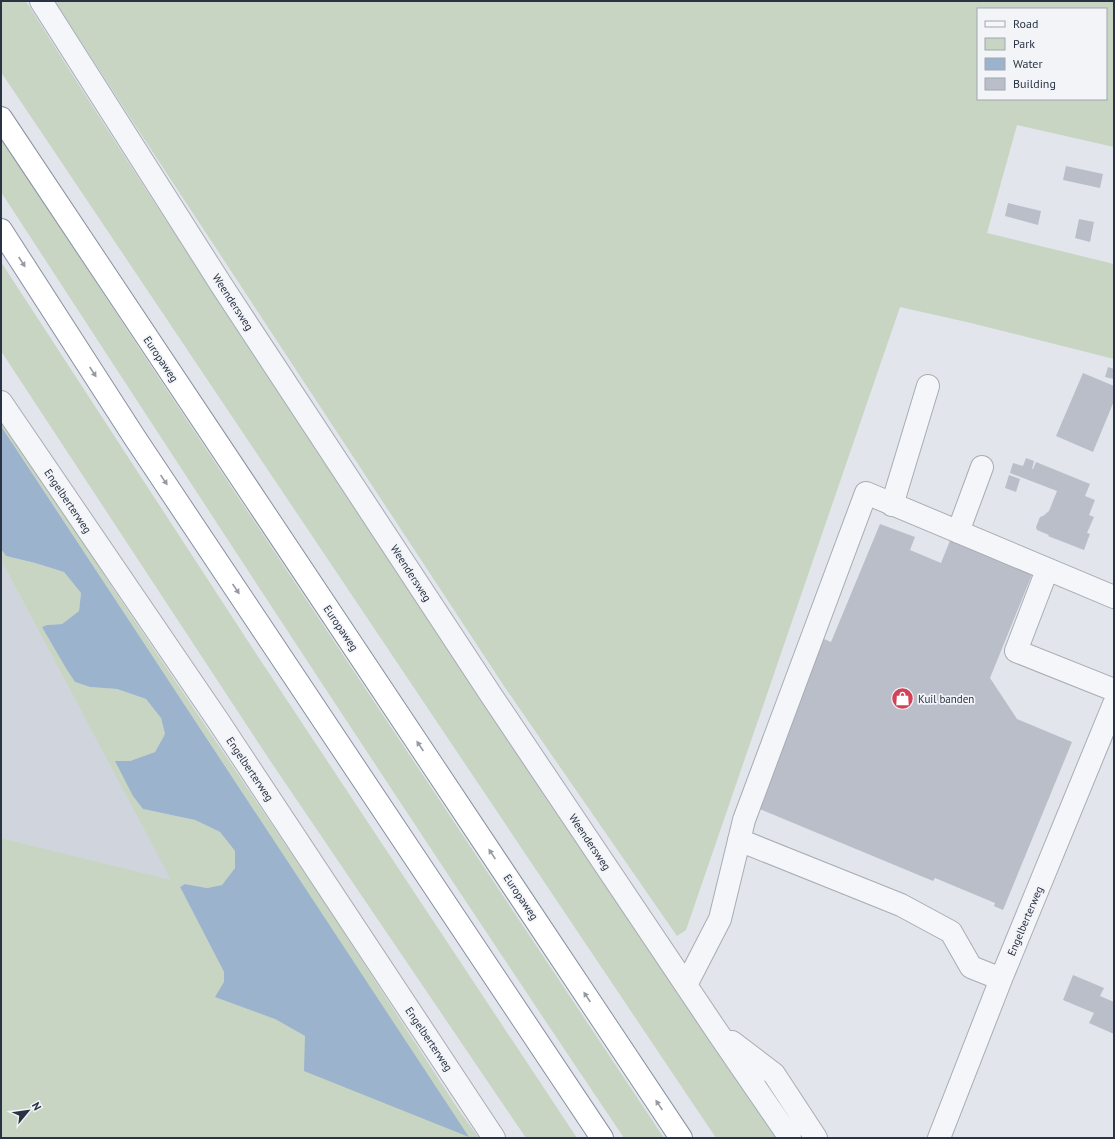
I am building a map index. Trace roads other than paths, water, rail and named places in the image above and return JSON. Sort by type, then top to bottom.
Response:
[{"type":"highway","name":"Europaweg","points":[[1,118],[681,1138]]},
{"type":"highway","points":[[1,230],[135,438],[602,1138]]},
{"type":"street","name":"Weendersweg","points":[[42,1],[230,299],[493,698],[790,1138]]},
{"type":"street","points":[[892,505],[928,386]]},
{"type":"street","name":"Engelberterweg","points":[[1,402],[218,722],[494,1138]]},
{"type":"street","points":[[958,532],[982,467]]},
{"type":"street","points":[[686,985],[720,918],[744,820],[866,494],[1114,597]]},
{"type":"street","points":[[1048,570],[1016,651],[1114,690]]},
{"type":"street","name":"Engelberterweg","points":[[939,1138],[1001,978],[1114,704]]},
{"type":"street","points":[[739,840],[901,905],[951,932],[971,967],[1001,978]]},
{"type":"street","points":[[716,1030],[774,1074],[816,1138]]},
{"type":"water","points":[[1,426],[469,1137],[304,1071],[305,1036],[275,1019],[215,997],[224,982],[224,972],[180,887],[185,884],[207,888],[222,885],[235,868],[235,851],[220,832],[195,820],[143,809],[133,796],[115,761],[130,761],[155,752],[165,734],[161,718],[146,699],[117,689],[90,687],[75,682],[42,627],[47,625],[62,624],[79,611],[81,593],[64,572],[6,556],[1,549]]},
{"type":"place","name":"Kuil banden","points":[[902,699]]}]
